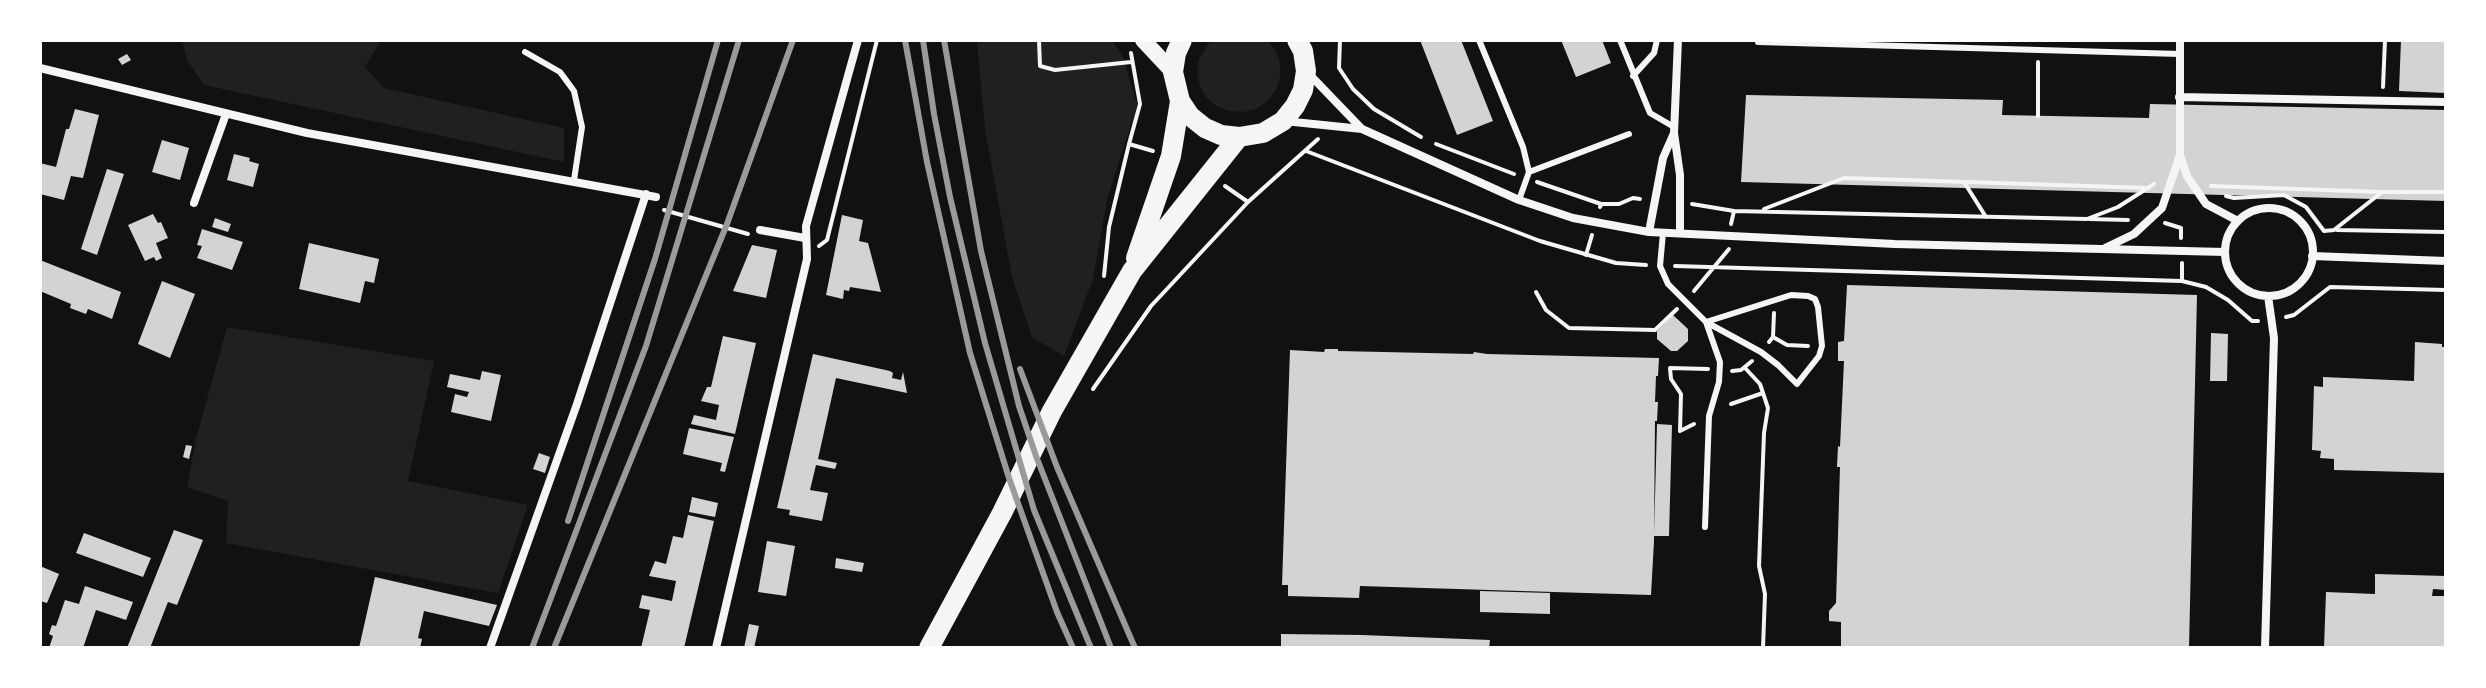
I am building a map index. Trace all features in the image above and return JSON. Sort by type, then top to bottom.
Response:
[{"type":"main road","points":[[1143,40],[1173,72]]},
{"type":"main road","points":[[1182,40],[1173,72],[1180,101],[1190,116],[1205,128],[1221,135],[1239,137],[1263,133],[1283,121],[1295,106],[1303,90],[1306,71],[1303,51],[1297,40]]},
{"type":"main road","points":[[1132,271],[1171,156],[1180,101]]},
{"type":"main road","points":[[929,648],[1002,513],[1052,411],[1132,271],[1239,137]]},
{"type":"street","points":[[716,648],[807,259],[806,226],[858,40]]},
{"type":"street","points":[[1678,40],[1674,130],[1680,175],[1680,233]]},
{"type":"street","points":[[2180,40],[2180,155],[2187,176],[2206,204],[2238,221]]},
{"type":"street","points":[[40,68],[307,133],[651,196],[492,644]]},
{"type":"street","points":[[1306,71],[1362,129]]},
{"type":"street","points":[[2179,97],[2446,102]]},
{"type":"street","points":[[194,203],[226,114]]},
{"type":"street","points":[[1283,121],[1362,129],[1519,200],[1573,218],[1649,232],[1895,244],[2225,252]]},
{"type":"street","points":[[1649,232],[1663,158],[1674,130]]},
{"type":"street","points":[[2103,249],[2134,234],[2162,208],[2180,155]]},
{"type":"street","points":[[2277,209],[2291,214],[2302,223],[2309,235],[2312,256],[2305,277],[2282,294],[2255,294],[2243,288],[2227,266],[2225,252],[2230,230],[2238,221],[2249,213],[2277,209]]},
{"type":"street","points":[[758,233],[805,238]]},
{"type":"street","points":[[2312,256],[2446,261]]},
{"type":"street","points":[[2265,648],[2274,338],[2268,296]]},
{"type":"lane","points":[[1479,40],[1523,147],[1528,175],[1519,200]]},
{"type":"lane","points":[[1620,40],[1650,113],[1674,130]]},
{"type":"lane","points":[[1633,76],[1654,53],[1657,40]]},
{"type":"lane","points":[[1758,42],[2180,54]]},
{"type":"lane","points":[[525,52],[560,72],[574,91],[582,127],[574,180]]},
{"type":"lane","points":[[1528,175],[1629,134]]},
{"type":"lane","points":[[1663,233],[1660,266],[1668,284],[1706,322],[1761,352],[1797,384],[1819,356],[1822,346],[1818,307],[1815,299],[1808,296],[1791,295],[1706,322]]},
{"type":"lane","points":[[1705,527],[1709,416],[1719,382],[1720,362],[1706,322]]},
{"type":"path","points":[[810,248],[823,245],[827,240],[877,40]]},
{"type":"path","points":[[1039,40],[1040,66],[1055,70],[1131,62]]},
{"type":"path","points":[[1340,40],[1339,68],[1353,89],[1374,109],[1425,140],[1602,204]]},
{"type":"path","points":[[2383,101],[2385,40]]},
{"type":"path","points":[[2038,50],[2038,116]]},
{"type":"path","points":[[1109,227],[1140,104],[1130,55]]},
{"type":"path","points":[[1093,389],[1151,306],[1248,202],[1317,141]]},
{"type":"path","points":[[1129,144],[1156,152]]},
{"type":"path","points":[[1306,151],[1557,246],[1616,263],[2182,281],[2206,287],[2228,300],[2252,321],[2294,315],[2330,287],[2446,290]]},
{"type":"path","points":[[1734,211],[2087,219],[2118,207],[2150,188],[2169,172],[2180,155]]},
{"type":"path","points":[[1762,210],[1844,178],[2150,188]]},
{"type":"path","points":[[1217,180],[1248,202]]},
{"type":"path","points":[[1964,182],[1986,217]]},
{"type":"path","points":[[2208,186],[2446,192]]},
{"type":"path","points":[[2195,188],[2234,198],[2284,195],[2306,207],[2324,231],[2446,232]]},
{"type":"path","points":[[2334,230],[2382,192]]},
{"type":"path","points":[[660,209],[758,233]]},
{"type":"path","points":[[1773,337],[1787,345],[1822,346]]},
{"type":"path","points":[[1745,368],[1755,376],[1768,408],[1764,433],[1759,566],[1765,594],[1763,648]]},
{"type":"path","points":[[1731,404],[1764,393]]},
{"type":"shaded area","points":[[182,40],[381,40],[365,67],[384,88],[564,128],[564,162],[204,85],[187,60]]},
{"type":"shaded area","points":[[977,40],[1111,40],[1122,54],[1137,105],[1107,200],[1093,279],[1064,356],[1032,337],[1012,277],[985,130]]},
{"type":"shaded area","points":[[1211,40],[1267,40],[1280,63],[1276,90],[1268,101],[1256,109],[1243,112],[1229,111],[1206,97],[1197,73],[1199,59]]},
{"type":"shaded area","points":[[227,327],[434,361],[408,481],[528,505],[498,593],[226,543],[228,501],[187,487],[196,439]]},
{"type":"building","points":[[1420,40],[1461,40],[1493,121],[1457,135]]},
{"type":"building","points":[[1561,40],[1602,40],[1611,63],[1576,77]]},
{"type":"building","points":[[2401,40],[2446,40],[2446,93],[2399,91]]},
{"type":"building","points":[[127,54],[131,60],[122,65],[118,59]]},
{"type":"building","points":[[1746,95],[2003,100],[2002,115],[2149,118],[2150,104],[2446,110],[2446,201],[1741,182]]},
{"type":"building","points":[[75,109],[99,115],[83,178],[71,176],[64,200],[40,194],[40,163],[56,167]]},
{"type":"building","points":[[162,140],[189,148],[180,180],[152,172]]},
{"type":"building","points":[[234,154],[259,164],[253,187],[227,180]]},
{"type":"building","points":[[107,169],[124,174],[97,255],[81,249]]},
{"type":"building","points":[[153,214],[158,223],[161,222],[168,238],[156,243],[162,258],[145,261],[128,225]]},
{"type":"building","points":[[842,215],[863,220],[859,241],[868,243],[881,292],[850,287],[849,291],[844,290],[843,299],[826,295]]},
{"type":"building","points":[[215,218],[231,224],[228,232],[212,227]]},
{"type":"building","points":[[202,229],[243,242],[232,270],[197,258],[202,246],[197,245]]},
{"type":"building","points":[[309,243],[379,259],[374,283],[365,281],[360,303],[299,289]]},
{"type":"building","points":[[752,245],[777,250],[766,298],[733,291]]},
{"type":"building","points":[[40,260],[121,292],[112,319],[88,309],[86,314],[70,308],[71,304],[40,291]]},
{"type":"building","points":[[162,281],[195,294],[170,358],[138,344]]},
{"type":"building","points":[[1847,285],[2197,295],[2189,648],[1841,648],[1841,622],[1829,621],[1829,611],[1836,603],[1840,467],[1837,467],[1844,361],[1838,361],[1838,342],[1844,341]]},
{"type":"building","points":[[1673,315],[1688,329],[1688,341],[1677,351],[1671,351],[1657,339],[1657,331]]},
{"type":"building","points":[[2211,333],[2228,334],[2227,381],[2210,381]]},
{"type":"building","points":[[723,336],[756,343],[735,434],[691,424],[694,415],[716,420],[719,405],[701,401],[707,387],[711,387]]},
{"type":"building","points":[[2415,342],[2446,347],[2446,473],[2334,470],[2334,459],[2320,458],[2321,451],[2312,450],[2314,386],[2323,387],[2323,377],[2414,381]]},
{"type":"building","points":[[1325,349],[1659,358],[1655,402],[1658,402],[1651,595],[1360,586],[1359,598],[1288,596],[1288,585],[1282,585],[1290,350],[1324,352]]},
{"type":"building","points":[[813,354],[890,371],[892,378],[901,380],[903,372],[907,393],[836,378],[818,459],[837,463],[835,469],[816,465],[810,490],[828,493],[822,521],[789,515],[790,510],[777,508]]},
{"type":"building","points":[[482,371],[501,375],[491,421],[451,412],[455,394],[467,397],[469,392],[447,387],[450,374],[480,380]]},
{"type":"building","points":[[1657,424],[1672,425],[1669,536],[1654,536]]},
{"type":"building","points":[[689,428],[734,437],[725,472],[720,471],[722,463],[683,454]]},
{"type":"building","points":[[186,445],[192,446],[189,459],[183,457]]},
{"type":"building","points":[[539,453],[550,457],[545,473],[533,469]]},
{"type":"building","points":[[692,497],[718,503],[715,517],[689,512]]},
{"type":"building","points":[[688,515],[714,521],[684,648],[641,648],[650,610],[639,608],[642,595],[672,601],[676,581],[649,576],[655,561],[666,564],[673,536],[683,538]]},
{"type":"building","points":[[174,530],[203,540],[177,605],[168,602],[150,648],[127,648]]},
{"type":"building","points":[[84,533],[151,558],[143,577],[76,553]]},
{"type":"building","points":[[767,541],[795,546],[786,596],[758,592]]},
{"type":"building","points":[[836,558],[864,563],[862,572],[835,568]]},
{"type":"building","points":[[40,566],[59,574],[47,603],[40,601]]},
{"type":"building","points":[[2375,574],[2446,576],[2446,590],[2433,589],[2432,596],[2446,596],[2446,648],[2324,648],[2326,592],[2375,594]]},
{"type":"building","points":[[375,577],[497,605],[489,626],[424,611],[418,638],[422,639],[420,648],[359,648]]},
{"type":"building","points":[[85,586],[133,602],[126,620],[96,610],[83,648],[49,648],[53,636],[49,634],[52,625],[56,626],[65,600],[79,604]]},
{"type":"building","points":[[1480,591],[1550,593],[1550,614],[1480,612]]},
{"type":"building","points":[[749,624],[759,626],[754,648],[744,648]]},
{"type":"building","points":[[1281,634],[1490,640],[1489,648],[1281,648]]},
{"type":"railway","points":[[568,521],[655,259],[718,40]]},
{"type":"railway","points":[[532,648],[646,346],[739,40]]},
{"type":"railway","points":[[554,648],[727,224],[793,40]]},
{"type":"railway","points":[[905,40],[927,162],[970,353],[1009,478],[1073,648]]},
{"type":"railway","points":[[923,40],[950,197],[985,343],[1034,510],[1091,648]]},
{"type":"railway","points":[[944,40],[981,251],[1019,406],[1111,648]]},
{"type":"railway","points":[[1020,369],[1057,467],[1135,648]]}]
